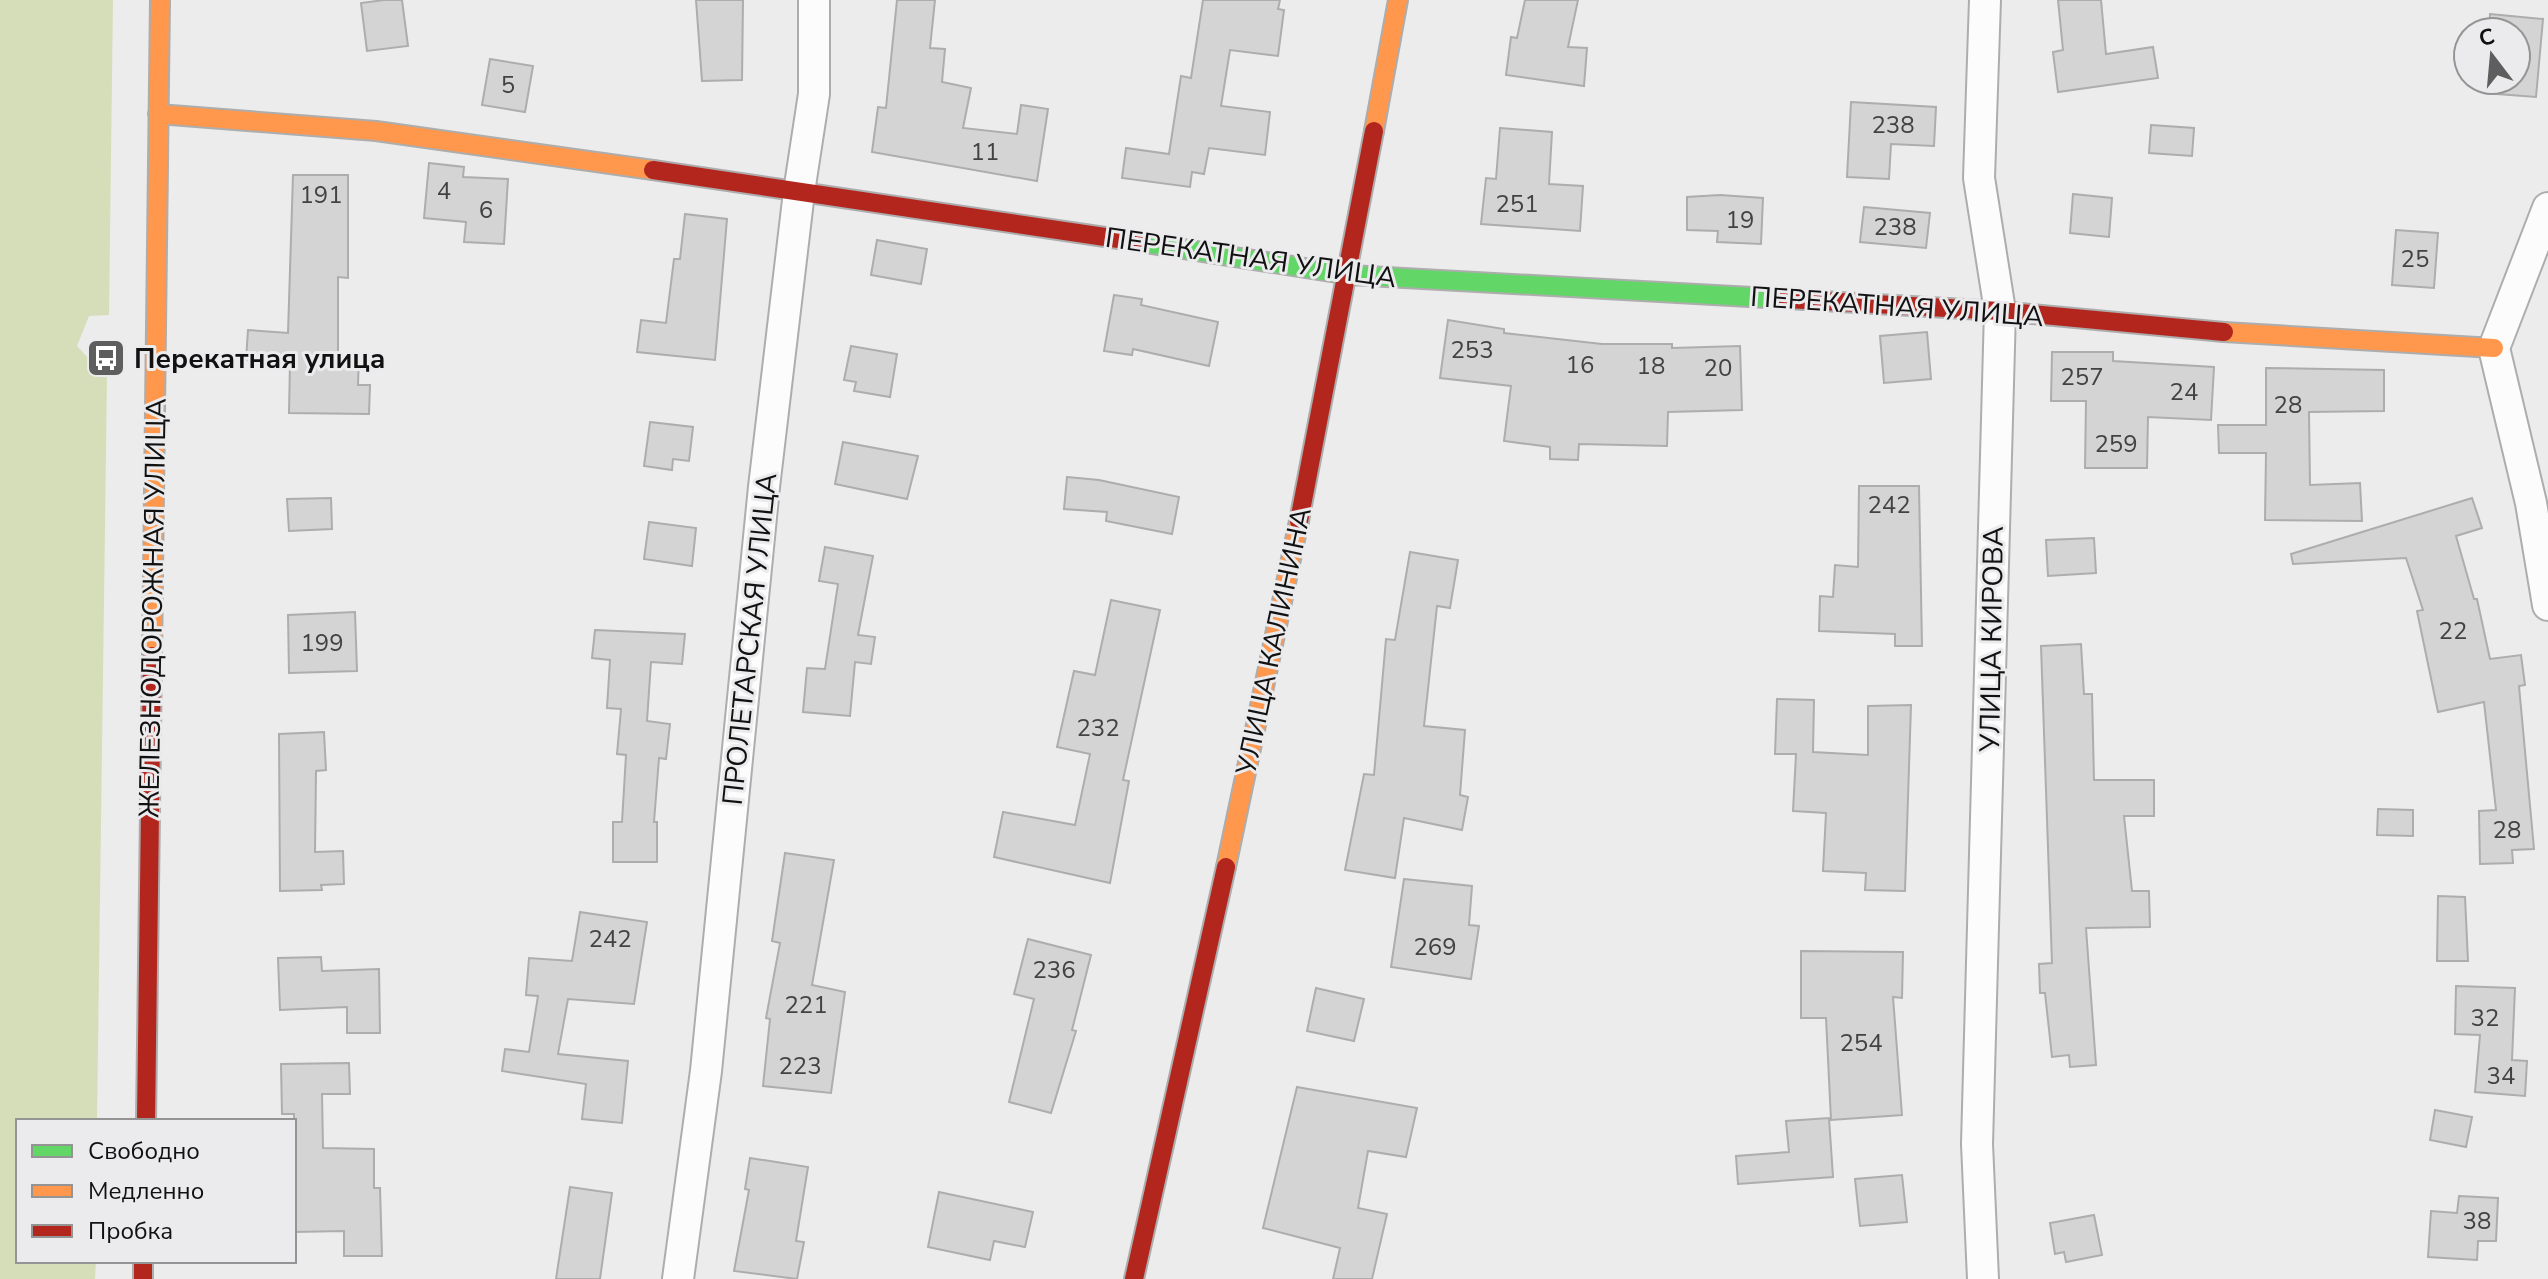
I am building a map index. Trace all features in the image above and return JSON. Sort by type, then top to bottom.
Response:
[{"type":"street","name":"ЖЕЛЕЗНОДОРОЖНАЯ УЛИЦА","points":[[146,1119],[160,0]]},
{"type":"street","name":"ПРОЛЕТАРСКАЯ УЛИЦА","points":[[678,1279],[706,1071],[764,487],[799,192],[814,94],[814,0]]},
{"type":"street","name":"УЛИЦА КАЛИНИНА","points":[[1134,1279],[1210,943],[1350,275],[1398,0]]},
{"type":"street","name":"УЛИЦА КИРОВА","points":[[1983,1279],[1977,1144],[2000,311],[1979,178],[1985,0]]},
{"type":"street","name":"ПЕРЕКАТНАЯ УЛИЦА","points":[[158,114],[376,131],[914,206],[1350,275],[2000,311],[2209,331],[2494,348]]},
{"type":"street","points":[[2548,208],[2494,348],[2531,503],[2548,605]]},
{"type":"green space","points":[[0,0],[113,0],[109,315],[89,316],[77,346],[107,378],[97,1119],[16,1119],[16,1263],[96,1263],[95,1279],[0,1279]]},
{"type":"building","points":[[402,0],[408,46],[367,51],[361,3]]},
{"type":"building","points":[[696,0],[743,0],[742,80],[702,81]]},
{"type":"building","points":[[897,0],[935,0],[930,48],[945,49],[942,82],[971,88],[963,128],[1017,134],[1021,105],[1048,109],[1037,181],[872,152],[878,107],[886,108]]},
{"type":"building","points":[[1203,0],[1280,0],[1278,9],[1284,10],[1278,56],[1230,50],[1221,106],[1270,112],[1265,155],[1209,148],[1204,174],[1192,172],[1190,187],[1122,178],[1126,148],[1169,154],[1181,76],[1191,78]]},
{"type":"building","points":[[1525,0],[1578,0],[1568,47],[1587,48],[1584,86],[1506,75],[1511,37],[1517,38]]},
{"type":"building","points":[[2058,0],[2101,0],[2106,54],[2153,47],[2158,78],[2058,92],[2053,52],[2063,50]]},
{"type":"building","points":[[2532,18],[2543,19],[2536,97],[2523,96],[2532,96]]},
{"type":"building","points":[[490,59],[533,66],[525,112],[482,105]]},
{"type":"building","points":[[1851,102],[1936,107],[1934,146],[1891,144],[1889,179],[1847,177]]},
{"type":"building","points":[[2151,125],[2194,128],[2192,156],[2149,153]]},
{"type":"building","points":[[1500,128],[1552,132],[1549,184],[1583,186],[1580,231],[1481,224],[1486,178],[1496,179]]},
{"type":"building","points":[[429,163],[464,167],[463,177],[508,179],[504,244],[464,242],[466,222],[424,218]]},
{"type":"building","points":[[293,175],[348,175],[348,278],[338,277],[338,355],[359,356],[358,385],[370,385],[369,414],[289,413],[290,363],[246,360],[248,330],[288,333]]},
{"type":"building","points":[[2073,194],[2112,198],[2109,237],[2070,233]]},
{"type":"building","points":[[1720,195],[1763,198],[1761,244],[1717,242],[1718,231],[1687,230],[1687,197]]},
{"type":"building","points":[[1864,207],[1930,213],[1926,248],[1860,242]]},
{"type":"building","points":[[685,214],[727,219],[715,360],[637,352],[641,320],[666,323],[674,259],[680,259]]},
{"type":"building","points":[[2396,230],[2438,233],[2434,288],[2392,285]]},
{"type":"building","points":[[877,240],[927,249],[921,284],[871,275]]},
{"type":"building","points":[[1114,295],[1142,299],[1141,305],[1218,322],[1209,366],[1133,349],[1132,355],[1104,351]]},
{"type":"building","points":[[1448,320],[1504,329],[1504,333],[1602,344],[1672,344],[1672,348],[1740,346],[1742,410],[1668,412],[1667,446],[1579,444],[1578,460],[1550,459],[1550,447],[1504,441],[1511,386],[1440,378]]},
{"type":"building","points":[[1927,332],[1931,379],[1884,383],[1880,336]]},
{"type":"building","points":[[851,346],[897,354],[890,397],[854,391],[856,382],[844,380]]},
{"type":"building","points":[[2052,352],[2113,352],[2113,361],[2214,367],[2211,420],[2148,417],[2147,468],[2085,468],[2086,401],[2051,401]]},
{"type":"building","points":[[2266,368],[2384,370],[2384,411],[2309,412],[2310,485],[2360,483],[2362,521],[2265,520],[2266,453],[2219,453],[2218,425],[2266,425]]},
{"type":"building","points":[[650,422],[693,427],[689,461],[673,459],[672,470],[644,466]]},
{"type":"building","points":[[843,442],[918,456],[907,499],[835,484]]},
{"type":"building","points":[[1067,477],[1099,480],[1179,497],[1172,534],[1106,521],[1107,512],[1064,509]]},
{"type":"building","points":[[1859,486],[1919,486],[1922,646],[1895,646],[1895,634],[1819,631],[1820,596],[1833,597],[1835,565],[1858,567]]},
{"type":"building","points":[[331,498],[332,529],[289,531],[287,499]]},
{"type":"building","points":[[2472,498],[2482,528],[2456,536],[2474,599],[2477,599],[2490,659],[2521,655],[2525,685],[2519,686],[2534,849],[2512,850],[2513,863],[2480,864],[2479,811],[2496,810],[2484,702],[2438,712],[2417,611],[2423,610],[2406,558],[2293,564],[2291,554]]},
{"type":"building","points":[[649,522],[696,528],[692,566],[644,559]]},
{"type":"building","points":[[2094,538],[2096,573],[2048,576],[2046,540]]},
{"type":"building","points":[[825,547],[873,556],[858,635],[875,637],[871,664],[855,662],[850,716],[803,712],[807,668],[825,669],[838,584],[819,581]]},
{"type":"building","points":[[1410,552],[1458,560],[1450,608],[1437,606],[1424,726],[1465,730],[1460,795],[1468,797],[1462,830],[1404,818],[1395,878],[1345,870],[1364,774],[1374,775],[1386,639],[1395,640]]},
{"type":"building","points":[[1111,600],[1160,610],[1123,780],[1129,781],[1110,883],[994,857],[1003,812],[1075,825],[1090,754],[1057,747],[1074,671],[1095,675]]},
{"type":"building","points":[[355,612],[357,671],[289,673],[288,615]]},
{"type":"building","points":[[595,630],[685,634],[682,664],[651,662],[647,721],[670,724],[666,759],[659,758],[654,822],[657,822],[657,862],[613,862],[613,822],[622,822],[626,755],[617,754],[621,709],[607,708],[610,660],[592,658]]},
{"type":"building","points":[[2081,644],[2084,694],[2092,694],[2094,780],[2154,780],[2154,816],[2124,816],[2132,891],[2149,891],[2150,927],[2086,928],[2096,1065],[2070,1067],[2069,1055],[2052,1057],[2045,993],[2040,993],[2039,964],[2052,963],[2041,646]]},
{"type":"building","points":[[1777,699],[1814,700],[1813,752],[1868,755],[1868,706],[1911,705],[1905,891],[1865,890],[1866,873],[1823,871],[1826,813],[1793,811],[1796,754],[1775,754]]},
{"type":"building","points":[[324,732],[326,770],[316,771],[315,852],[343,851],[344,884],[321,885],[322,890],[280,891],[279,734]]},
{"type":"building","points":[[2378,809],[2413,810],[2413,836],[2377,835]]},
{"type":"building","points":[[785,853],[834,860],[812,985],[845,992],[831,1093],[763,1086],[770,1019],[766,1018],[780,943],[772,941]]},
{"type":"building","points":[[1404,879],[1472,886],[1469,925],[1479,926],[1471,979],[1391,967]]},
{"type":"building","points":[[2438,896],[2465,897],[2468,961],[2437,961]]},
{"type":"building","points":[[580,912],[647,922],[634,1004],[568,999],[558,1054],[628,1061],[622,1123],[582,1119],[586,1084],[502,1071],[505,1049],[529,1052],[538,996],[526,995],[529,958],[572,961]]},
{"type":"building","points":[[1028,939],[1091,955],[1072,1030],[1076,1031],[1051,1113],[1009,1102],[1034,999],[1014,994]]},
{"type":"building","points":[[1801,951],[1903,952],[1902,998],[1893,997],[1902,1115],[1831,1120],[1826,1018],[1801,1018]]},
{"type":"building","points":[[321,957],[322,971],[379,969],[380,1033],[347,1033],[347,1007],[280,1010],[278,958]]},
{"type":"building","points":[[2456,986],[2515,988],[2512,1060],[2527,1061],[2525,1096],[2475,1092],[2480,1035],[2455,1034]]},
{"type":"building","points":[[1316,988],[1364,999],[1354,1041],[1307,1031]]},
{"type":"building","points":[[349,1063],[350,1094],[322,1094],[323,1148],[374,1149],[374,1188],[380,1188],[382,1256],[344,1256],[344,1231],[296,1232],[296,1119],[294,1114],[282,1114],[281,1064]]},
{"type":"building","points":[[1297,1087],[1417,1108],[1406,1157],[1368,1151],[1358,1208],[1387,1214],[1372,1279],[1333,1279],[1340,1248],[1263,1228]]},
{"type":"building","points":[[2435,1110],[2472,1117],[2466,1147],[2430,1140]]},
{"type":"building","points":[[1829,1118],[1833,1177],[1738,1184],[1736,1156],[1789,1152],[1786,1121]]},
{"type":"building","points":[[750,1158],[808,1167],[796,1241],[804,1242],[797,1279],[734,1271],[749,1190],[745,1189]]},
{"type":"building","points":[[1902,1175],[1907,1222],[1860,1226],[1855,1179]]},
{"type":"building","points":[[570,1187],[612,1193],[600,1279],[556,1279]]},
{"type":"building","points":[[939,1192],[1033,1212],[1025,1247],[994,1241],[990,1260],[928,1247]]},
{"type":"building","points":[[2459,1196],[2498,1198],[2496,1241],[2478,1241],[2477,1260],[2428,1257],[2431,1211],[2457,1213]]},
{"type":"building","points":[[2094,1215],[2102,1255],[2066,1262],[2064,1252],[2055,1254],[2050,1223]]},
{"type":"traffic: fast","points":[[1139,242],[1350,275],[1787,299]]},
{"type":"traffic: slow","points":[[152,656],[160,0]]},
{"type":"traffic: slow","points":[[1374,131],[1398,0]]},
{"type":"traffic: slow","points":[[158,114],[376,131],[653,170]]},
{"type":"traffic: slow","points":[[2224,332],[2494,348]]},
{"type":"traffic: slow","points":[[1226,867],[1299,521]]},
{"type":"traffic: jam","points":[[1299,521],[1374,131]]},
{"type":"traffic: jam","points":[[653,170],[1139,242]]},
{"type":"traffic: jam","points":[[1787,299],[2000,311],[2224,332]]},
{"type":"traffic: jam","points":[[146,1119],[152,656]]},
{"type":"traffic: jam","points":[[1134,1279],[1226,867]]},
{"type":"traffic: jam","points":[[143,1263],[143,1279]]},
{"type":"place","name":"Перекатная улица","points":[[106,358]]}]
